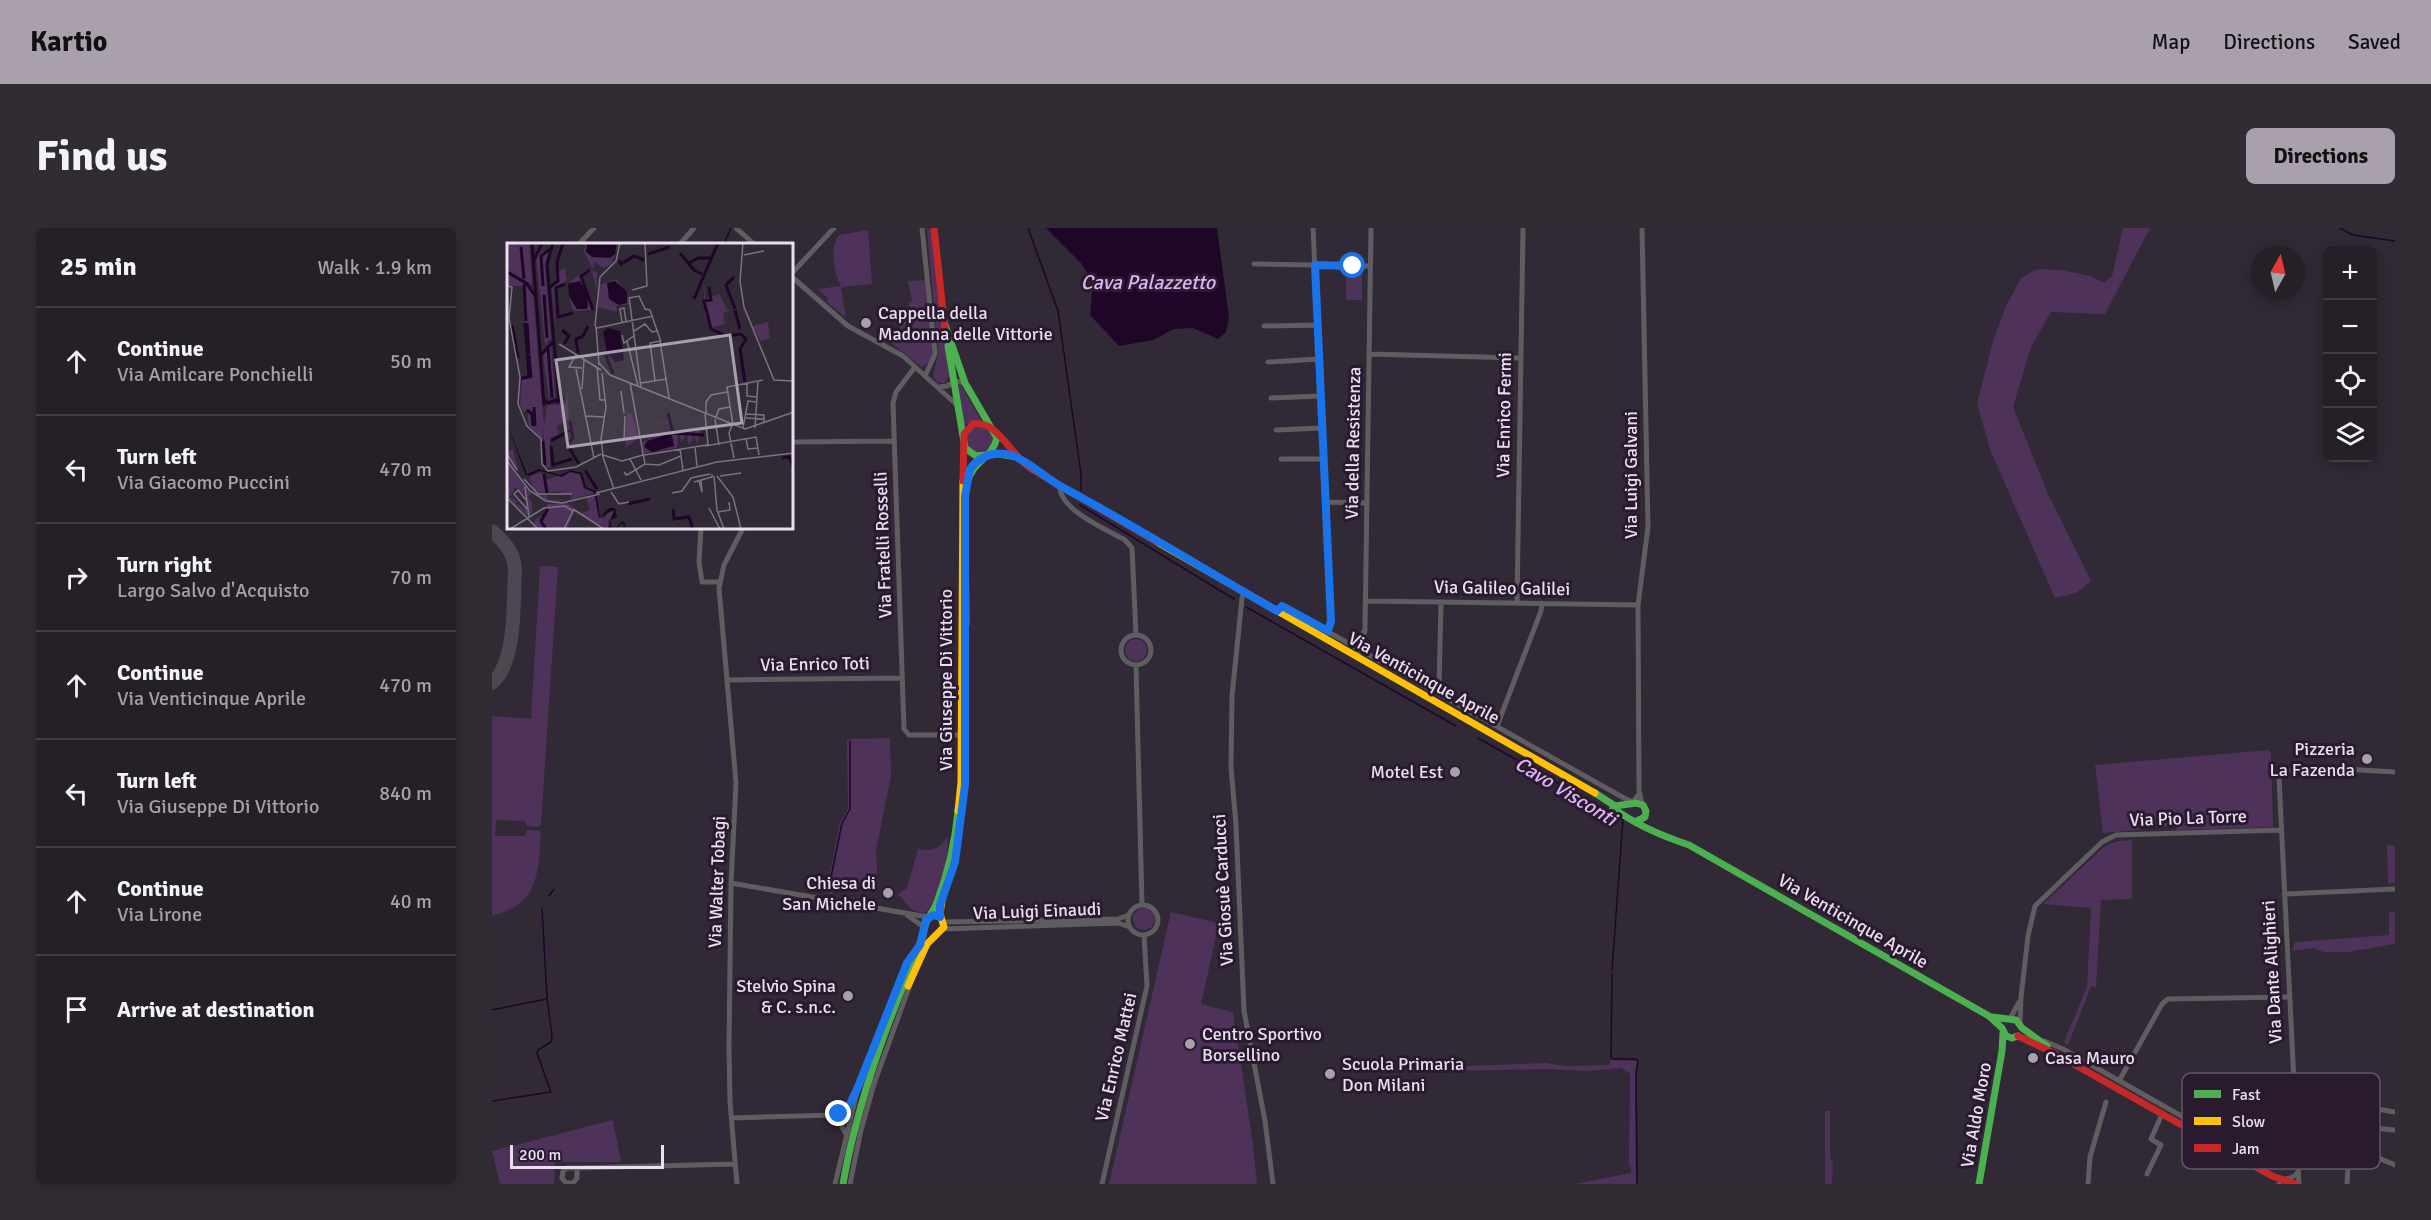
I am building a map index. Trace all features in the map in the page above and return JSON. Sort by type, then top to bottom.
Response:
[{"type":"main road","points":[[934,228],[945,325]]},
{"type":"main road","name":"Via Giuseppe Di Vittorio","points":[[843,1184],[866,1084],[920,945],[925,922],[945,878],[956,831],[961,782],[963,440],[945,325]]},
{"type":"main road","name":"Via Venticinque Aprile","points":[[945,325],[964,383],[993,429],[1017,458],[1060,486],[1135,527],[1244,592],[1325,634],[1357,657],[1599,796],[1618,806],[1632,803]]},
{"type":"main road","points":[[984,423],[993,429],[996,445],[988,455],[981,457],[972,455],[965,449],[963,440],[965,431],[973,424],[984,423]]},
{"type":"main road","name":"Via Venticinque Aprile","points":[[988,455],[1002,454],[1017,458]]},
{"type":"main road","name":"Via Giuseppe Di Vittorio","points":[[895,1010],[913,977],[926,945],[942,925],[940,905],[955,862],[965,785],[966,485],[970,469],[988,455]]},
{"type":"main road","name":"Via Venticinque Aprile","points":[[1599,796],[1605,803],[1627,817]]},
{"type":"main road","points":[[1632,803],[1642,804],[1645,815],[1642,820],[1635,822],[1627,817],[1626,810],[1632,803]]},
{"type":"main road","name":"Via Venticinque Aprile","points":[[1645,815],[1669,838]]},
{"type":"main road","name":"Via Venticinque Aprile","points":[[1635,822],[1660,836],[1689,845],[1989,1016],[2003,1030]]},
{"type":"main road","points":[[925,928],[931,934],[942,925],[929,916]]},
{"type":"main road","name":"Via Venticinque Aprile","points":[[1989,1016],[2008,1019]]},
{"type":"main road","points":[[2056,1054],[2016,1020],[2008,1019],[2003,1030],[2008,1037],[2016,1037],[2056,1054],[2182,1125]]},
{"type":"main road","points":[[2016,1037],[2021,1026]]},
{"type":"main road","name":"Via Aldo Moro","points":[[1979,1184],[2002,1051],[2003,1030]]},
{"type":"main road","name":"Via Aldo Moro","points":[[2002,1051],[2008,1042],[2016,1037]]},
{"type":"main road","points":[[2259,1169],[2281,1182],[2297,1184]]},
{"type":"street","points":[[580,243],[594,228]]},
{"type":"street","points":[[681,243],[694,228]]},
{"type":"street","points":[[735,228],[753,243]]},
{"type":"street","points":[[794,273],[834,228]]},
{"type":"street","points":[[922,228],[935,354],[925,376]]},
{"type":"street","points":[[1313,228],[1331,621],[1325,634],[1342,644],[1357,641],[1365,629]]},
{"type":"street","name":"Via della Resistenza","points":[[1357,657],[1365,629],[1366,601],[1371,228]]},
{"type":"street","name":"Via Enrico Fermi","points":[[1517,603],[1519,358],[1523,228]]},
{"type":"street","name":"Via Luigi Galvani","points":[[1642,228],[1648,527],[1638,604],[1639,794],[1642,804]]},
{"type":"street","points":[[1254,264],[1370,266]]},
{"type":"street","points":[[794,277],[844,322],[895,350],[957,405]]},
{"type":"street","points":[[1264,326],[1318,325]]},
{"type":"street","points":[[1369,354],[1519,358]]},
{"type":"street","points":[[1268,362],[1319,359]]},
{"type":"street","name":"Via Fratelli Rosselli","points":[[915,367],[893,399],[904,729],[909,735],[961,735]]},
{"type":"street","points":[[938,386],[946,387],[958,381],[964,383]]},
{"type":"street","points":[[1271,398],[1321,396]]},
{"type":"street","points":[[1276,430],[1322,428]]},
{"type":"street","points":[[794,442],[894,441]]},
{"type":"street","points":[[1281,459],[1324,459]]},
{"type":"street","points":[[1060,486],[1061,494],[1068,505],[1125,540],[1132,548],[1136,635]]},
{"type":"street","points":[[1326,502],[1367,503]]},
{"type":"street","points":[[701,530],[699,562],[702,582],[720,582],[724,565],[742,530]]},
{"type":"street","name":"Via Walter Tobagi","points":[[720,582],[736,783],[731,883],[729,1032],[731,1118],[737,1184]]},
{"type":"street","name":"Via Giosuè Carducci","points":[[1244,592],[1235,655],[1231,767],[1236,825],[1244,1011],[1265,1121],[1273,1184]]},
{"type":"street","name":"Via Galileo Galilei","points":[[1366,601],[1638,604]]},
{"type":"street","points":[[1437,693],[1441,602]]},
{"type":"street","points":[[1497,726],[1541,611],[1542,603]]},
{"type":"street","points":[[1136,635],[1147,640],[1151,652],[1148,660],[1136,666],[1125,661],[1120,651],[1125,640],[1136,635]]},
{"type":"street","points":[[1349,643],[1632,803],[1639,794]]},
{"type":"street","points":[[1136,666],[1142,905]]},
{"type":"street","name":"Via Enrico Toti","points":[[728,680],[902,678]]},
{"type":"street","name":"Via Dante Alighieri","points":[[2293,1073],[2279,781],[2284,772],[2344,769],[2395,772]]},
{"type":"street","name":"Via Pio La Torre","points":[[2021,1026],[2021,997],[2029,928],[2035,906],[2108,837],[2281,830]]},
{"type":"street","points":[[731,883],[929,916]]},
{"type":"street","points":[[2284,894],[2395,889]]},
{"type":"street","points":[[1142,905],[1151,907],[1159,919],[1153,932],[1144,935],[1136,933],[1130,927],[1129,915],[1134,908],[1142,905]]},
{"type":"street","points":[[900,911],[925,928]]},
{"type":"street","name":"Via Luigi Einaudi","points":[[942,925],[1118,918],[1129,915]]},
{"type":"street","name":"Via Luigi Einaudi","points":[[942,925],[1119,923],[1130,927]]},
{"type":"street","name":"Via Enrico Mattei","points":[[1102,1184],[1147,986],[1144,935]]},
{"type":"street","name":"Via Giuseppe Di Vittorio","points":[[835,1184],[858,1087],[907,963],[920,945]]},
{"type":"street","name":"Via Giuseppe Di Vittorio","points":[[850,1184],[861,1130],[874,1084],[913,977]]},
{"type":"street","name":"Via Pio La Torre","points":[[2008,1019],[2017,1009],[2021,997]]},
{"type":"street","points":[[2119,1081],[2162,1004],[2168,999],[2289,997]]},
{"type":"street","points":[[2039,1039],[2063,1049],[2182,1117]]},
{"type":"street","points":[[731,1118],[827,1116],[844,1112],[858,1087]]},
{"type":"street","points":[[2088,1184],[2090,1157],[2106,1102]]},
{"type":"street","points":[[2380,1109],[2395,1112]]},
{"type":"street","points":[[2147,1174],[2161,1145],[2151,1139],[2162,1114]]},
{"type":"street","points":[[827,1116],[840,1123],[846,1135]]},
{"type":"street","points":[[2380,1129],[2395,1130]]},
{"type":"street","points":[[2380,1159],[2395,1165]]},
{"type":"street","points":[[577,1168],[735,1164]]},
{"type":"street","points":[[2347,1184],[2348,1169]]},
{"type":"street","points":[[2281,1182],[2293,1178],[2297,1171]]},
{"type":"street","name":"Via Dante Alighieri","points":[[2297,1171],[2297,1184]]},
{"type":"shaded area","points":[[2123,228],[2150,228],[2105,314],[2051,312],[2031,347],[2013,407],[2048,494],[2091,581],[2076,593],[2055,598],[1991,452],[1977,404],[1993,341],[2006,306],[2021,278],[2037,269],[2061,270],[2090,276],[2104,283],[2112,276]]},
{"type":"shaded area","points":[[927,229],[931,230],[950,376],[944,383],[937,382],[933,376],[938,355]]},
{"type":"shaded area","points":[[868,230],[872,284],[841,287],[846,318],[826,301],[828,298],[818,289],[841,286],[836,275],[833,253],[839,235]]},
{"type":"shaded area","points":[[1346,270],[1362,270],[1362,300],[1346,300]]},
{"type":"shaded area","points":[[925,280],[932,354],[931,360],[922,367],[890,342],[894,339],[903,320],[910,320],[910,314],[914,313],[913,308],[909,308],[909,302],[912,302],[908,281]]},
{"type":"shaded area","points":[[957,385],[961,385],[981,420],[964,425]]},
{"type":"shaded area","points":[[980,426],[990,430],[994,440],[990,450],[980,454],[970,450],[966,440],[970,430]]},
{"type":"shaded area","points":[[540,566],[558,567],[541,824],[538,827],[527,826],[525,821],[496,820],[495,836],[525,836],[527,830],[539,831],[541,833],[539,862],[537,875],[527,896],[507,911],[492,916],[492,716],[531,719]]},
{"type":"shaded area","points":[[1132,639],[1140,639],[1147,646],[1147,654],[1140,661],[1132,661],[1125,654],[1125,646]]},
{"type":"shaded area","points":[[890,738],[891,777],[876,850],[878,886],[834,881],[832,894],[826,893],[840,822],[848,809],[847,739]]},
{"type":"shaded area","points":[[2269,750],[2271,753],[2273,827],[2177,830],[2174,826],[2141,827],[2138,830],[2103,833],[2095,765]]},
{"type":"shaded area","points":[[947,837],[945,865],[930,908],[925,914],[911,909],[898,894],[907,888],[918,849],[935,849]]},
{"type":"shaded area","points":[[2132,840],[2132,899],[2101,900],[2096,988],[2092,986],[2090,989],[2068,1045],[2064,1042],[2087,987],[2091,908],[2043,904],[2105,846],[2118,841]]},
{"type":"shaded area","points":[[2387,845],[2395,846],[2395,883],[2388,884]]},
{"type":"shaded area","points":[[1140,908],[1148,908],[1155,915],[1155,923],[1148,930],[1140,930],[1133,923],[1133,915]]},
{"type":"shaded area","name":"Centro Sportivo Borsellino","points":[[1171,912],[1219,923],[1201,1004],[1233,1012],[1257,1184],[1109,1184]]},
{"type":"shaded area","points":[[2389,912],[2395,912],[2395,944],[2348,952],[2324,952],[2314,948],[2292,951],[2295,942],[2389,935]]},
{"type":"shaded area","points":[[1611,1060],[1637,1061],[1635,1073],[1636,1184],[1574,1184],[1631,1173],[1629,1166],[1630,1074],[1621,1068],[1587,1071],[1547,1069],[1444,1071],[1443,1067],[1546,1063],[1566,1066],[1610,1065]]},
{"type":"shaded area","points":[[1825,1111],[1830,1111],[1832,1184],[1825,1184]]},
{"type":"shaded area","points":[[613,1120],[621,1162],[555,1162],[554,1184],[500,1184],[492,1151]]},
{"type":"water","name":"Cava Palazzetto","points":[[1046,228],[1217,228],[1229,317],[1226,332],[1218,339],[1193,328],[1174,329],[1153,340],[1119,346],[1090,315],[1093,282],[1081,263]]},
{"type":"waterway","points":[[724,243],[731,228]]},
{"type":"waterway","points":[[1028,228],[1058,311],[1081,474],[1081,491]]},
{"type":"waterway","points":[[2340,228],[2353,235],[2395,241]]},
{"type":"waterway","points":[[1080,505],[1234,599]]},
{"type":"waterway","points":[[1246,607],[1456,726]]},
{"type":"waterway","name":"Cavo Visconti","points":[[1478,738],[1623,820],[1612,970]]},
{"type":"waterway","points":[[828,892],[842,823],[850,809],[850,741]]},
{"type":"waterway","points":[[549,896],[554,889]]},
{"type":"waterway","points":[[492,1101],[551,1092],[537,1053],[551,1042],[552,1036],[547,998],[542,908]]},
{"type":"waterway","points":[[1612,974],[1611,1057],[1613,1059],[1636,1059],[1638,1062],[1636,1074],[1637,1184]]},
{"type":"waterway","points":[[492,1010],[546,999]]},
{"type":"taxiway","points":[[492,531],[510,552],[515,569],[510,646],[506,661],[492,683]]},
{"type":"traffic: fast","points":[[945,325],[965,383],[997,438],[990,452],[971,473],[965,492]]},
{"type":"traffic: fast","points":[[948,346],[965,448],[976,456],[999,454],[1017,457]]},
{"type":"traffic: fast","points":[[965,512],[966,624]]},
{"type":"traffic: fast","points":[[1595,793],[1615,806],[1636,803],[1643,805],[1646,811],[1645,817],[1635,822]]},
{"type":"traffic: fast","points":[[1613,808],[1650,830],[1689,845],[1989,1016],[2002,1028],[2006,1036],[2012,1038],[2018,1036]]},
{"type":"traffic: fast","points":[[843,1184],[857,1120],[876,1058],[944,880],[953,846],[958,811]]},
{"type":"traffic: fast","points":[[950,875],[957,848]]},
{"type":"traffic: fast","points":[[1992,1017],[2016,1020],[2022,1028],[2047,1046]]},
{"type":"traffic: fast","points":[[1979,1184],[2002,1051],[2003,1033]]},
{"type":"traffic: slow","points":[[958,811],[961,782],[963,481]]},
{"type":"traffic: slow","points":[[1157,542],[1595,793]]},
{"type":"traffic: slow","points":[[908,986],[927,944],[944,927],[940,914],[942,900]]},
{"type":"traffic: jam","points":[[934,228],[945,329]]},
{"type":"traffic: jam","points":[[963,481],[964,434],[973,424],[981,424],[996,432],[1030,468],[1157,542]]},
{"type":"traffic: jam","points":[[2018,1036],[2056,1054],[2182,1125]]},
{"type":"traffic: jam","points":[[2260,1169],[2296,1184]]},
{"type":"place","name":"Cappella della Madonna delle Vittorie","points":[[866,323]]},
{"type":"place","name":"Pizzeria La Fazenda","points":[[2367,759]]},
{"type":"place","name":"Motel Est","points":[[1455,772]]},
{"type":"place","name":"Chiesa di San Michele","points":[[888,893]]},
{"type":"place","name":"Stelvio Spina & C. s.n.c.","points":[[848,996]]},
{"type":"place","name":"Centro Sportivo Borsellino","points":[[1190,1044]]},
{"type":"place","name":"Casa Mauro","points":[[2033,1058]]},
{"type":"place","name":"Scuola Primaria Don Milani","points":[[1330,1074]]},
{"type":"route","points":[[839,1114],[844,1112],[850,1104],[858,1087],[907,963],[912,953],[920,945],[926,920],[933,915],[940,917],[940,905],[955,862],[965,785],[965,496],[970,469],[988,455],[1011,455],[1046,478],[1277,611],[1282,606],[1328,631],[1331,621],[1315,265],[1353,266]]}]
